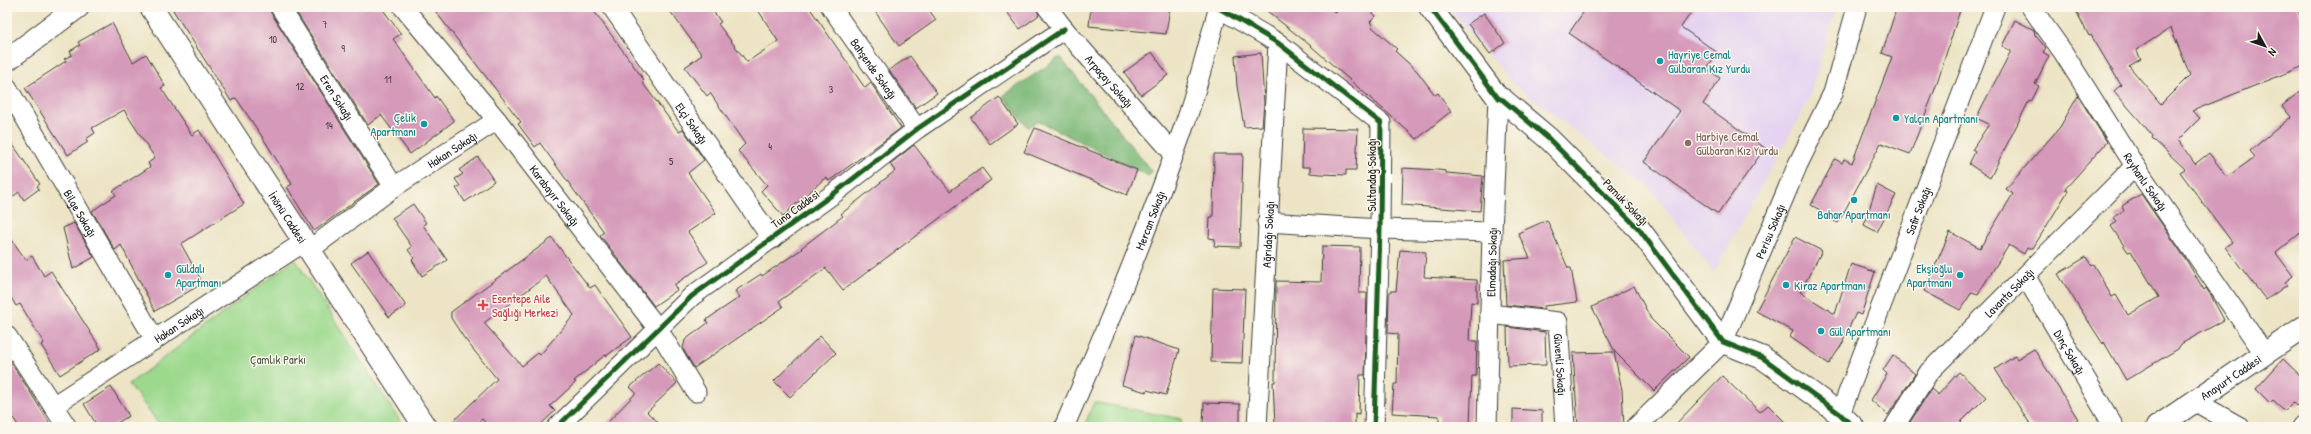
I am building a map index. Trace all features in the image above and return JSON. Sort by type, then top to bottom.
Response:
[{"type":"street","points":[[7,60],[78,7]]},
{"type":"street","name":"İnönü Caddesi","points":[[151,7],[425,427]]},
{"type":"street","name":"Eren Sokağı","points":[[280,7],[394,188]]},
{"type":"street","name":"Karabayır Sokağı","points":[[403,7],[497,120],[658,329],[696,392]]},
{"type":"street","name":"Elçi Sokağı","points":[[612,7],[772,239]]},
{"type":"street","name":"Bahşende Sokağı","points":[[831,7],[917,129]]},
{"type":"street","name":"Arpaçay Sokağı","points":[[1047,7],[1064,29],[1174,154]]},
{"type":"street","name":"Sultandağ Sokağı","points":[[1219,7],[1278,43],[1381,123],[1380,229],[1374,427]]},
{"type":"street","name":"Mercan Sokağı","points":[[1064,427],[1111,319],[1185,125],[1219,7]]},
{"type":"street","name":"Pamuk Sokağı","points":[[1430,7],[1498,98],[1503,100],[1549,139],[1640,229],[1723,342]]},
{"type":"street","name":"Perisu Sokağı","points":[[1636,427],[1723,342],[1798,164],[1833,93],[1857,7]]},
{"type":"street","name":"Safir Sokağı","points":[[1846,421],[1995,7]]},
{"type":"street","name":"Reyhanlı Sokağı","points":[[2031,7],[2063,52],[2135,166],[2264,352]]},
{"type":"street","name":"Tuna Caddesi","points":[[557,427],[692,296],[772,239],[917,129],[1064,29]]},
{"type":"street","name":"Ağrıdağı Sokağı","points":[[1258,427],[1267,222],[1278,43]]},
{"type":"street","name":"Bilge Sokağı","points":[[7,87],[155,340]]},
{"type":"street","name":"Elmadağı Sokağı","points":[[1487,427],[1492,232],[1498,98]]},
{"type":"street","name":"Hakan Sokağı","points":[[53,406],[155,340],[306,246],[497,120]]},
{"type":"street","name":"Lavanta Sokağı","points":[[1894,427],[1929,372],[2026,277],[2135,166]]},
{"type":"street","points":[[1267,222],[1380,229],[1492,232]]},
{"type":"street","name":"Dinç Sokağı","points":[[2026,277],[2114,427]]},
{"type":"street","name":"Güvenli Sokağı","points":[[1490,314],[1558,322],[1565,427]]},
{"type":"street","name":"Anayurt Caddesi","points":[[2157,427],[2196,402],[2264,352],[2304,327]]},
{"type":"street","points":[[7,336],[67,427]]},
{"type":"street","points":[[1723,342],[1763,358],[1846,421]]},
{"type":"street","points":[[2196,402],[2240,427]]},
{"type":"shaded area","name":"Harbiye Cemal Gülbaran Kız Yurdu","points":[[1449,7],[1836,7],[1809,99],[1714,273],[1649,187],[1513,84]]},
{"type":"green space","points":[[1060,57],[1152,172],[1149,176],[1038,121],[1028,127],[1003,96]]},
{"type":"green space","name":"Çamlık Parkı","points":[[295,259],[404,427],[161,427],[129,384]]},
{"type":"green space","points":[[1094,402],[1181,419],[1181,427],[1084,427]]},
{"type":"building","points":[[171,7],[269,7],[271,13],[379,184],[314,231],[287,187],[292,184],[261,135],[236,98],[231,101]]},
{"type":"building","points":[[293,7],[381,7],[401,34],[393,39],[435,98],[436,96],[454,121],[410,154],[381,115],[368,125]]},
{"type":"building","points":[[432,7],[591,7],[644,80],[642,82],[679,132],[683,129],[704,160],[688,173],[716,213],[688,232],[708,262],[674,285],[677,290],[654,306],[600,235],[604,232],[540,143],[535,147],[518,124],[521,122]]},
{"type":"building","points":[[667,7],[710,7],[721,22],[718,24],[747,62],[778,41],[756,7],[809,7],[865,88],[871,83],[901,128],[829,181],[826,177],[783,216],[761,191],[767,185],[738,151],[745,144],[710,93],[707,96],[685,67],[702,55]]},
{"type":"building","points":[[872,7],[927,7],[936,20],[899,46]]},
{"type":"building","points":[[1003,7],[1036,7],[1039,15],[1020,29]]},
{"type":"building","points":[[1091,7],[1170,7],[1166,34],[1089,26]]},
{"type":"building","points":[[1262,7],[1328,7],[1336,13],[1342,7],[1366,7],[1376,16],[1370,22],[1372,24],[1371,26],[1397,49],[1395,51],[1417,71],[1435,95],[1438,93],[1451,111],[1417,139],[1311,46]]},
{"type":"building","points":[[1587,7],[1695,7],[1681,27],[1718,53],[1707,69],[1720,78],[1703,104],[1765,148],[1718,214],[1644,162],[1680,111],[1569,33]]},
{"type":"building","points":[[1897,7],[1961,7],[1935,89],[1910,154],[1881,143],[1838,223],[1819,213],[1820,210],[1811,205],[1835,159],[1842,163],[1844,159],[1852,163],[1892,57],[1882,53]]},
{"type":"building","points":[[2074,7],[2297,7],[2304,25],[2304,66],[2192,111],[2200,118],[2178,140],[2195,164],[2209,153],[2227,177],[2255,157],[2250,151],[2291,117],[2282,106],[2304,88],[2304,230],[2276,253],[2293,276],[2285,282],[2287,285],[2266,300],[2225,247],[2232,242],[2180,172],[2185,169],[2152,138],[2153,136],[2114,91],[2121,85],[2091,35],[2089,36]],"holes":[[[2171,28],[2190,75],[2161,104],[2129,66],[2141,59],[2136,50]]]},
{"type":"building","points":[[1484,13],[1505,43],[1490,54],[1468,24]]},
{"type":"building","points":[[2015,20],[2034,30],[2035,35],[2046,48],[2043,52],[2049,56],[2035,84],[2039,86],[2031,102],[2029,101],[1990,178],[1969,164],[1975,152],[1972,150],[1989,124],[1976,118],[2011,51],[2002,46]]},
{"type":"building","points":[[112,23],[133,62],[146,54],[165,86],[161,88],[192,135],[199,130],[244,204],[181,244],[201,280],[198,281],[200,285],[155,311],[121,245],[115,250],[92,211],[116,195],[113,191],[150,167],[148,163],[155,158],[124,110],[92,128],[95,133],[86,139],[88,142],[68,155],[25,88],[66,61],[64,59],[72,55],[70,51],[80,45],[78,42]]},
{"type":"building","points":[[1152,52],[1168,75],[1141,95],[1124,72]]},
{"type":"building","points":[[1261,53],[1264,103],[1262,126],[1244,127],[1237,86],[1235,56]]},
{"type":"building","points":[[910,56],[937,93],[916,108],[889,70]]},
{"type":"building","points":[[2078,96],[2107,142],[2065,189],[2068,191],[2033,248],[2027,248],[2024,254],[2009,245],[1978,294],[1972,292],[1960,310],[1924,291],[1950,232],[1980,248],[2013,194],[2006,189],[2060,127]]},
{"type":"building","points":[[999,97],[1018,124],[990,144],[971,118]]},
{"type":"building","points":[[1035,128],[1137,170],[1127,195],[1024,152]]},
{"type":"building","points":[[1303,128],[1358,129],[1356,170],[1346,170],[1346,175],[1321,174],[1310,173],[1310,167],[1302,167]]},
{"type":"building","points":[[7,136],[40,184],[37,186],[39,189],[24,200],[19,192],[7,201]]},
{"type":"building","points":[[914,145],[950,191],[982,168],[991,180],[843,290],[826,268],[779,301],[783,307],[694,368],[683,349],[685,340],[708,323],[706,320],[740,297],[735,291],[761,274],[762,276],[802,249],[801,248],[843,216],[841,214],[895,171],[890,164]]},
{"type":"building","points":[[1214,154],[1243,154],[1240,247],[1214,246],[1215,239],[1209,238],[1210,217],[1213,217]]},
{"type":"building","points":[[478,157],[494,181],[465,202],[456,188],[460,186],[455,179],[463,174],[459,170]]},
{"type":"building","points":[[1403,168],[1438,170],[1446,171],[1446,173],[1483,176],[1480,211],[1402,205]]},
{"type":"building","points":[[1877,185],[1896,195],[1877,232],[1864,225]]},
{"type":"building","points":[[2141,194],[2185,258],[2204,290],[2206,288],[2210,294],[2224,320],[2181,344],[2178,349],[2126,380],[2104,342],[2103,344],[2058,274],[2086,257],[2091,265],[2093,264],[2112,297],[2116,295],[2128,315],[2159,297],[2131,251],[2128,252],[2111,226],[2117,222],[2114,217],[2124,210],[2122,206]]},
{"type":"building","points":[[413,204],[426,223],[423,225],[447,260],[422,276],[412,260],[414,258],[408,250],[412,247],[392,218]]},
{"type":"building","points":[[1547,220],[1568,268],[1571,268],[1577,302],[1544,306],[1544,309],[1506,305],[1504,260],[1530,258],[1518,233]]},
{"type":"building","points":[[74,223],[94,257],[73,269],[63,228]]},
{"type":"building","points":[[7,233],[26,260],[32,256],[44,276],[51,271],[101,349],[60,375],[41,345],[44,343],[20,304],[16,306],[7,291]]},
{"type":"building","points":[[1795,237],[1822,251],[1800,292],[1835,314],[1851,264],[1875,272],[1861,315],[1856,313],[1843,340],[1844,341],[1829,364],[1790,337],[1793,331],[1756,311]]},
{"type":"building","points":[[552,238],[590,288],[595,285],[632,337],[606,356],[605,355],[574,381],[576,382],[550,406],[555,411],[538,427],[489,427],[482,419],[473,427],[447,427],[497,379],[464,338],[451,318],[451,312]],"holes":[[[546,276],[574,315],[540,355],[538,353],[522,366],[484,323]]]},
{"type":"building","points":[[1322,246],[1360,247],[1359,293],[1367,293],[1365,375],[1360,375],[1359,414],[1355,413],[1355,427],[1275,425],[1273,382],[1275,382],[1276,281],[1321,282]]},
{"type":"building","points":[[1400,250],[1426,252],[1424,277],[1477,280],[1477,303],[1471,302],[1469,341],[1477,341],[1476,376],[1472,376],[1470,425],[1439,424],[1439,416],[1392,413],[1394,384],[1397,384],[1398,334],[1388,333],[1389,294],[1391,291],[1396,291]]},
{"type":"building","points":[[368,251],[406,306],[389,317],[351,263]]},
{"type":"building","points":[[1634,286],[1651,319],[1689,357],[1654,391],[1615,352],[1592,307]]},
{"type":"building","points":[[1213,288],[1245,289],[1242,363],[1211,362]]},
{"type":"building","points":[[1507,327],[1545,332],[1546,365],[1508,366]]},
{"type":"building","points":[[1136,335],[1179,350],[1166,395],[1147,390],[1146,392],[1122,385]]},
{"type":"building","points":[[820,336],[836,353],[790,397],[774,381]]},
{"type":"building","points":[[2034,349],[2078,419],[2066,427],[2032,427],[1995,369],[2015,356],[2017,359]]},
{"type":"building","points":[[1614,352],[1622,390],[1624,427],[1578,427],[1573,353]]},
{"type":"building","points":[[1893,355],[1915,374],[1888,415],[1871,400],[1887,374],[1883,370]]},
{"type":"building","points":[[7,357],[52,427],[19,427],[7,408]]},
{"type":"building","points":[[2283,359],[2304,379],[2304,397],[2296,406],[2293,403],[2285,411],[2273,400],[2270,403],[2256,389]]},
{"type":"building","points":[[658,363],[677,383],[647,412],[663,427],[603,427],[636,393],[630,387]]},
{"type":"building","points":[[1959,372],[1986,397],[1956,427],[1907,427],[1931,389],[1938,395]]},
{"type":"building","points":[[1722,376],[1760,412],[1768,405],[1790,427],[1673,427]]},
{"type":"building","points":[[111,387],[129,416],[110,427],[98,427],[84,404]]},
{"type":"building","points":[[1204,403],[1240,404],[1240,427],[1203,426]]},
{"type":"building","points":[[1513,409],[1542,411],[1542,427],[1513,427]]},
{"type":"cycle path","points":[[1430,7],[1498,98],[1503,100],[1549,139],[1639,229],[1723,342],[1763,358],[1840,414],[1853,427]]},
{"type":"cycle path","points":[[1219,8],[1278,43],[1381,123],[1380,229],[1374,427]]},
{"type":"cycle path","points":[[557,427],[692,296],[836,192],[917,129],[1064,29]]},
{"type":"place","name":"Hayriye Cemal Gülbaran Kız Yurdu","points":[[1660,61]]},
{"type":"place","name":"Yalçın Apartmanı","points":[[1896,118]]},
{"type":"place","name":"Çelik Apartmanı","points":[[424,124]]},
{"type":"place","name":"Harbiye Cemal Gülbaran Kız Yurdu","points":[[1688,143]]},
{"type":"place","name":"Bahar Apartmanı","points":[[1854,200]]},
{"type":"place","name":"Güldalı Apartmanı","points":[[168,275]]},
{"type":"place","name":"Ekşioğlu Apartmanı","points":[[1960,275]]},
{"type":"place","name":"Kiraz Apartmanı","points":[[1786,285]]},
{"type":"place","name":"Esentepe Aile Sağlığı Merkezi","points":[[483,305]]},
{"type":"place","name":"Gül Apartmanı","points":[[1821,331]]}]
